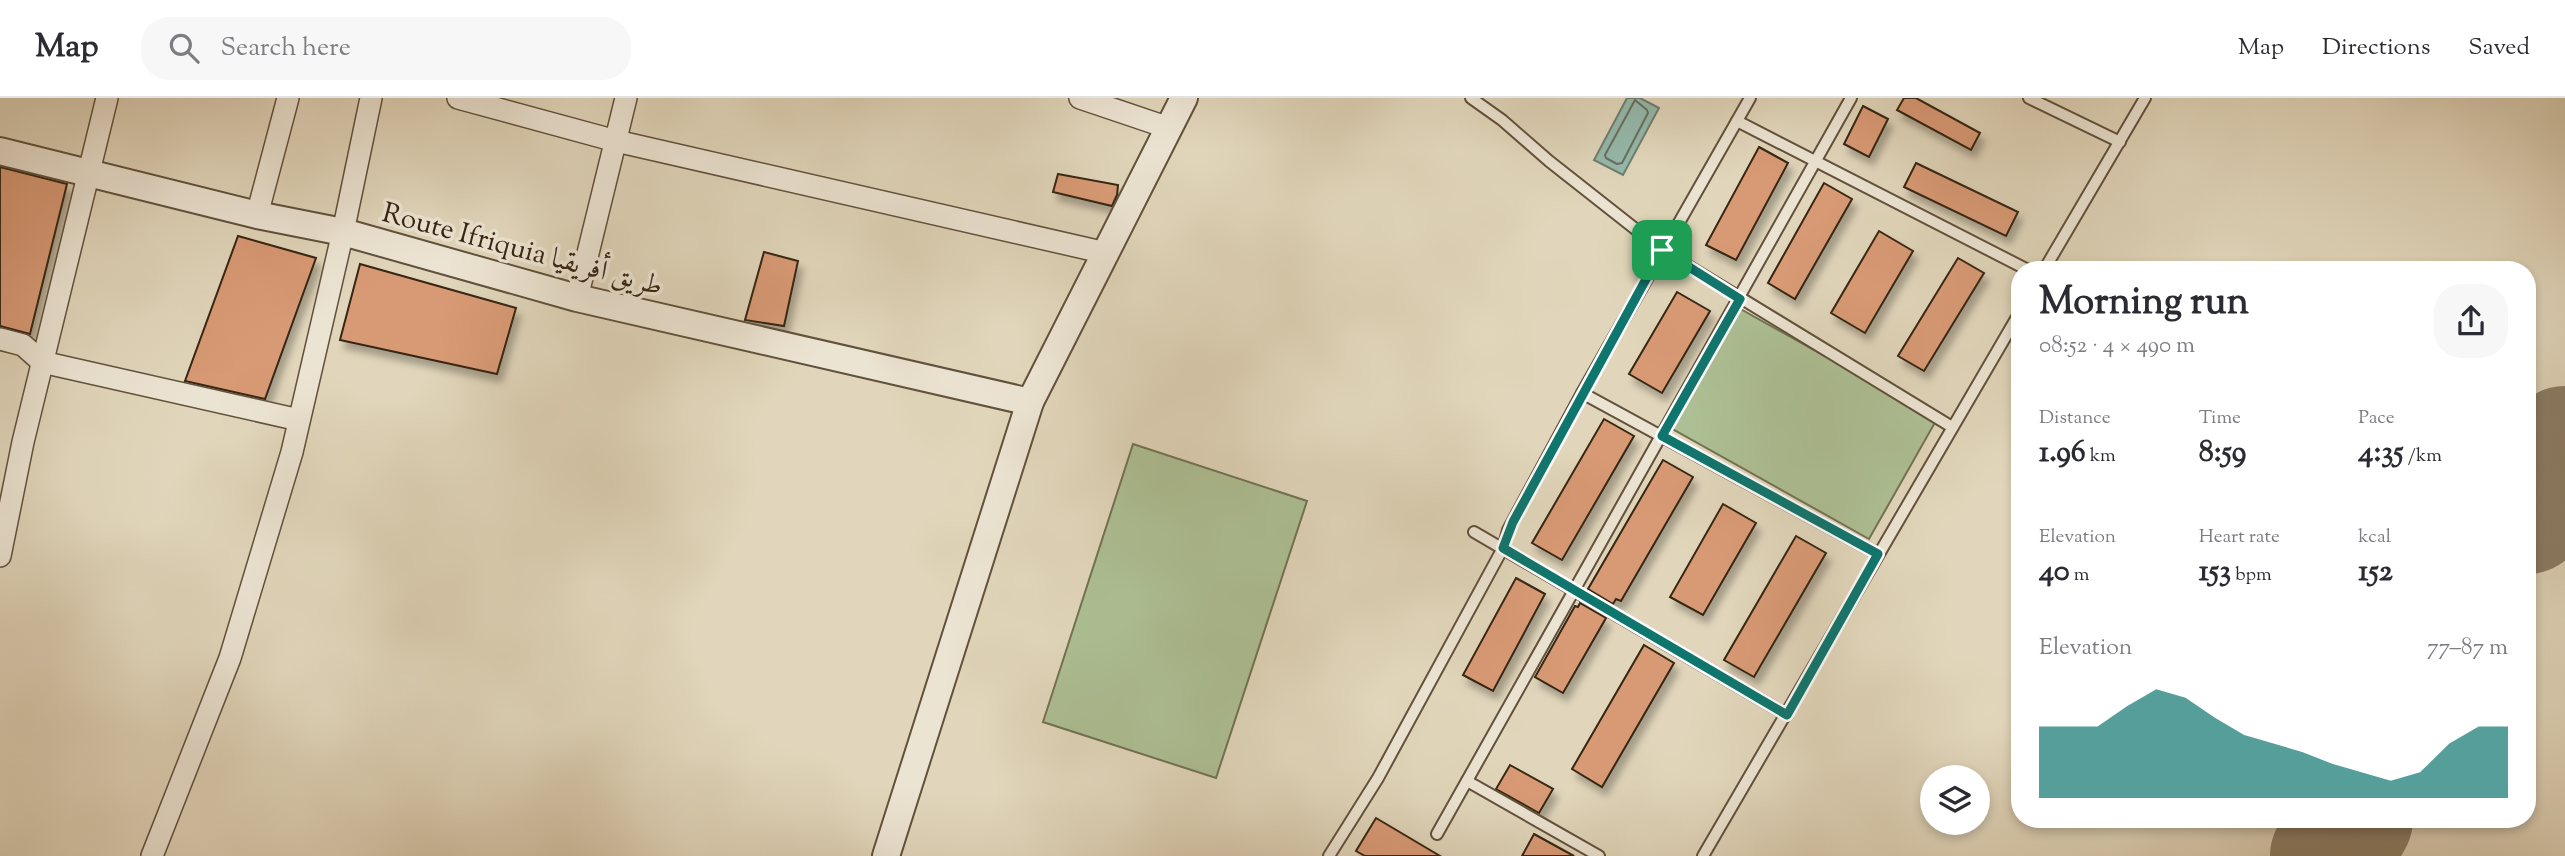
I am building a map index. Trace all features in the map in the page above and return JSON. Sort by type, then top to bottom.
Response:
[{"type":"street","points":[[0,556],[4,513],[91,173],[107,98]]},
{"type":"street","points":[[257,215],[288,98]]},
{"type":"street","points":[[152,856],[230,657],[292,452],[371,98]]},
{"type":"street","points":[[458,98],[616,141],[1106,253]]},
{"type":"street","points":[[577,298],[626,98]]},
{"type":"street","points":[[1080,98],[1169,128]]},
{"type":"street","points":[[886,856],[1030,402],[1184,98]]},
{"type":"street","name":"Route Ifriquia طريق أفريقيا","points":[[0,152],[257,215],[343,232],[577,298],[1030,402]]},
{"type":"street","points":[[0,339],[23,345],[42,362],[299,420]]},
{"type":"lane","points":[[1471,98],[1662,250],[1952,427]]},
{"type":"lane","points":[[1329,856],[1378,778],[1503,548],[1508,530],[1582,393],[1750,98]]},
{"type":"lane","points":[[1437,834],[1851,98]]},
{"type":"lane","points":[[2029,98],[2120,142]]},
{"type":"lane","points":[[2049,261],[2145,98]]},
{"type":"lane","points":[[1737,121],[2011,261]]},
{"type":"lane","points":[[1703,856],[2011,327]]},
{"type":"lane","points":[[1582,393],[1878,554]]},
{"type":"lane","points":[[1474,531],[1787,715]]},
{"type":"lane","points":[[1466,781],[1599,856]]},
{"type":"green space","points":[[1737,307],[1937,419],[1869,539],[1669,427]]},
{"type":"green space","points":[[1133,444],[1307,501],[1216,778],[1043,722]]},
{"type":"water","points":[[1627,98],[1640,98],[1659,108],[1623,175],[1594,160]]},
{"type":"building","points":[[1904,98],[1916,98],[1980,133],[1971,150],[1897,110]]},
{"type":"building","points":[[1863,106],[1888,119],[1869,157],[1844,144]]},
{"type":"building","points":[[1759,147],[1788,163],[1736,260],[1706,245]]},
{"type":"building","points":[[1916,163],[2018,212],[2006,236],[1904,187]]},
{"type":"building","points":[[0,167],[67,184],[30,334],[0,326]]},
{"type":"building","points":[[1058,174],[1118,185],[1112,206],[1053,192]]},
{"type":"building","points":[[1824,183],[1852,199],[1795,299],[1768,283]]},
{"type":"building","points":[[1879,231],[1913,251],[1865,333],[1831,313]]},
{"type":"building","points":[[238,236],[316,258],[265,399],[185,381]]},
{"type":"building","points":[[764,252],[798,261],[784,326],[745,320]]},
{"type":"building","points":[[1958,258],[1984,273],[1924,371],[1898,356]]},
{"type":"building","points":[[360,264],[516,308],[497,374],[340,340]]},
{"type":"building","points":[[1677,292],[1710,311],[1662,393],[1629,374]]},
{"type":"building","points":[[1604,419],[1634,436],[1562,560],[1532,543]]},
{"type":"building","points":[[1663,460],[1693,477],[1621,601],[1616,599],[1613,604],[1588,589]]},
{"type":"building","points":[[1723,504],[1756,523],[1703,615],[1670,597]]},
{"type":"building","points":[[1796,536],[1826,553],[1754,677],[1724,660]]},
{"type":"building","points":[[1516,578],[1545,594],[1493,691],[1463,675]]},
{"type":"building","points":[[1580,603],[1606,618],[1563,693],[1535,677],[1575,606],[1578,607]]},
{"type":"building","points":[[1644,645],[1674,663],[1602,787],[1572,769]]},
{"type":"building","points":[[1510,765],[1553,789],[1539,813],[1496,789]]},
{"type":"building","points":[[1376,818],[1440,856],[1365,856],[1356,851]]},
{"type":"building","points":[[1534,834],[1574,856],[1522,856]]},
{"type":"runway","points":[[2536,497],[2565,447]]},
{"type":"runway","points":[[2331,856],[2347,828]]},
{"type":"route","points":[[1662,250],[1740,299],[1662,436],[1878,554],[1787,715],[1503,548],[1513,522],[1662,250]]}]
